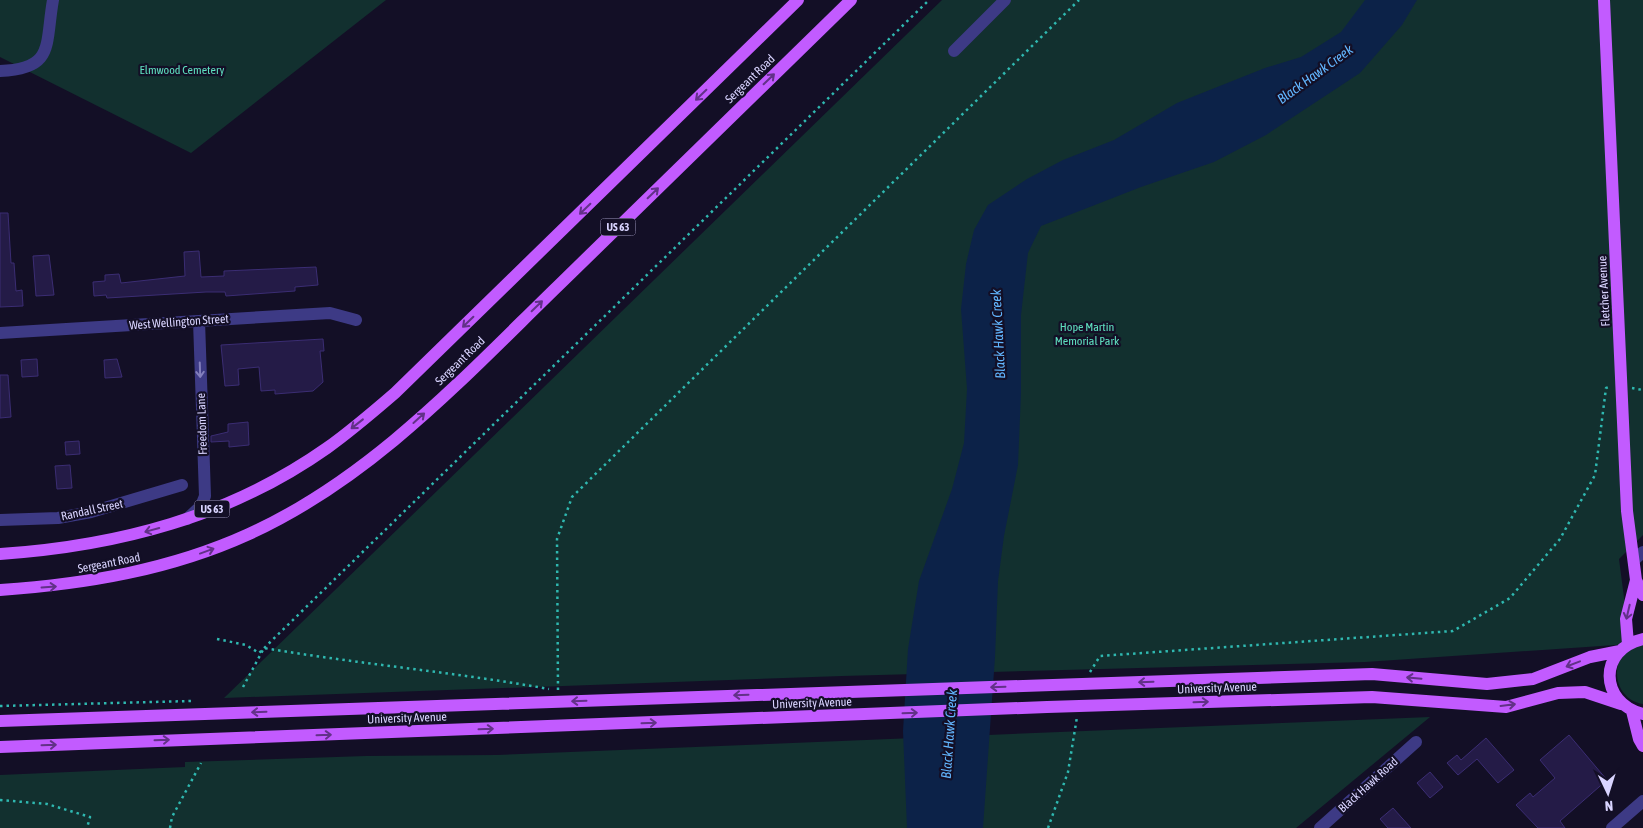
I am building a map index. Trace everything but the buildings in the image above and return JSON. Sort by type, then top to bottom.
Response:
[{"type":"main road","name":"Sergeant Road","points":[[0,554],[102,542],[186,520],[232,501],[296,468],[360,423],[394,393],[798,0]]},
{"type":"main road","name":"Sergeant Road","points":[[0,590],[61,586],[109,578],[158,567],[204,552],[249,534],[317,498],[352,475],[383,451],[464,376],[851,0]]},
{"type":"main road","name":"Fletcher Avenue","points":[[1604,0],[1627,512],[1638,556],[1636,580],[1626,619],[1624,648]]},
{"type":"main road","name":"Fletcher Avenue","points":[[1636,580],[1643,595]]},
{"type":"main road","name":"University Avenue","points":[[0,721],[1372,674],[1487,684],[1533,679],[1590,657],[1624,648],[1643,638]]},
{"type":"main road","points":[[1624,648],[1610,669],[1610,682],[1614,694],[1632,710],[1639,739],[1643,746]]},
{"type":"main road","name":"University Avenue","points":[[0,747],[1047,707],[1372,697],[1506,707],[1558,693],[1585,692],[1632,710]]},
{"type":"street","points":[[0,71],[32,66],[41,60],[46,47],[53,0]]},
{"type":"street","points":[[954,51],[1005,0]]},
{"type":"street","name":"West Wellington Street","points":[[0,333],[330,313],[356,320]]},
{"type":"street","name":"Freedom Lane","points":[[186,520],[201,506],[205,496],[199,321]]},
{"type":"street","name":"Randall Street","points":[[0,520],[58,518],[91,512],[182,485]]},
{"type":"street","name":"Black Hawk Road","points":[[1320,828],[1416,742]]},
{"type":"street","points":[[1612,828],[1643,802]]},
{"type":"path","points":[[217,639],[246,645],[259,653],[929,0]]},
{"type":"path","points":[[264,648],[351,662],[490,678],[558,691],[557,539],[572,498],[1079,0]]},
{"type":"path","points":[[1083,684],[1100,656],[1453,630],[1510,598],[1560,539],[1595,475],[1606,388],[1622,386],[1643,390]]},
{"type":"path","points":[[243,687],[264,648]]},
{"type":"path","points":[[1048,828],[1068,772],[1079,706]]},
{"type":"path","points":[[170,828],[172,817],[201,763]]},
{"type":"path","points":[[0,800],[47,804],[90,817],[88,828]]},
{"type":"green space","name":"Elmwood Cemetery","points":[[0,0],[386,0],[191,153],[0,57]]},
{"type":"green space","name":"Hope Martin Memorial Park","points":[[942,0],[1643,0],[1643,535],[1619,559],[1630,644],[1365,662],[842,676],[224,698]]},
{"type":"green space","points":[[1643,642],[1643,704],[1627,697],[1622,691],[1617,676],[1620,659],[1625,651]]},
{"type":"green space","points":[[1430,717],[1296,828],[0,828],[0,775],[185,767],[185,762],[366,756],[497,755]]},
{"type":"water","name":"Black Hawk Creek","points":[[1365,0],[1417,0],[1402,25],[1360,73],[1266,135],[1214,162],[1141,187],[1041,226],[1028,253],[1021,315],[1021,393],[1018,465],[1004,536],[998,581],[995,657],[983,828],[907,828],[903,731],[908,649],[919,581],[952,489],[964,443],[967,389],[961,309],[966,264],[974,230],[988,205],[1027,179],[1063,160],[1114,140],[1177,103],[1265,68],[1301,57],[1341,32]]}]
